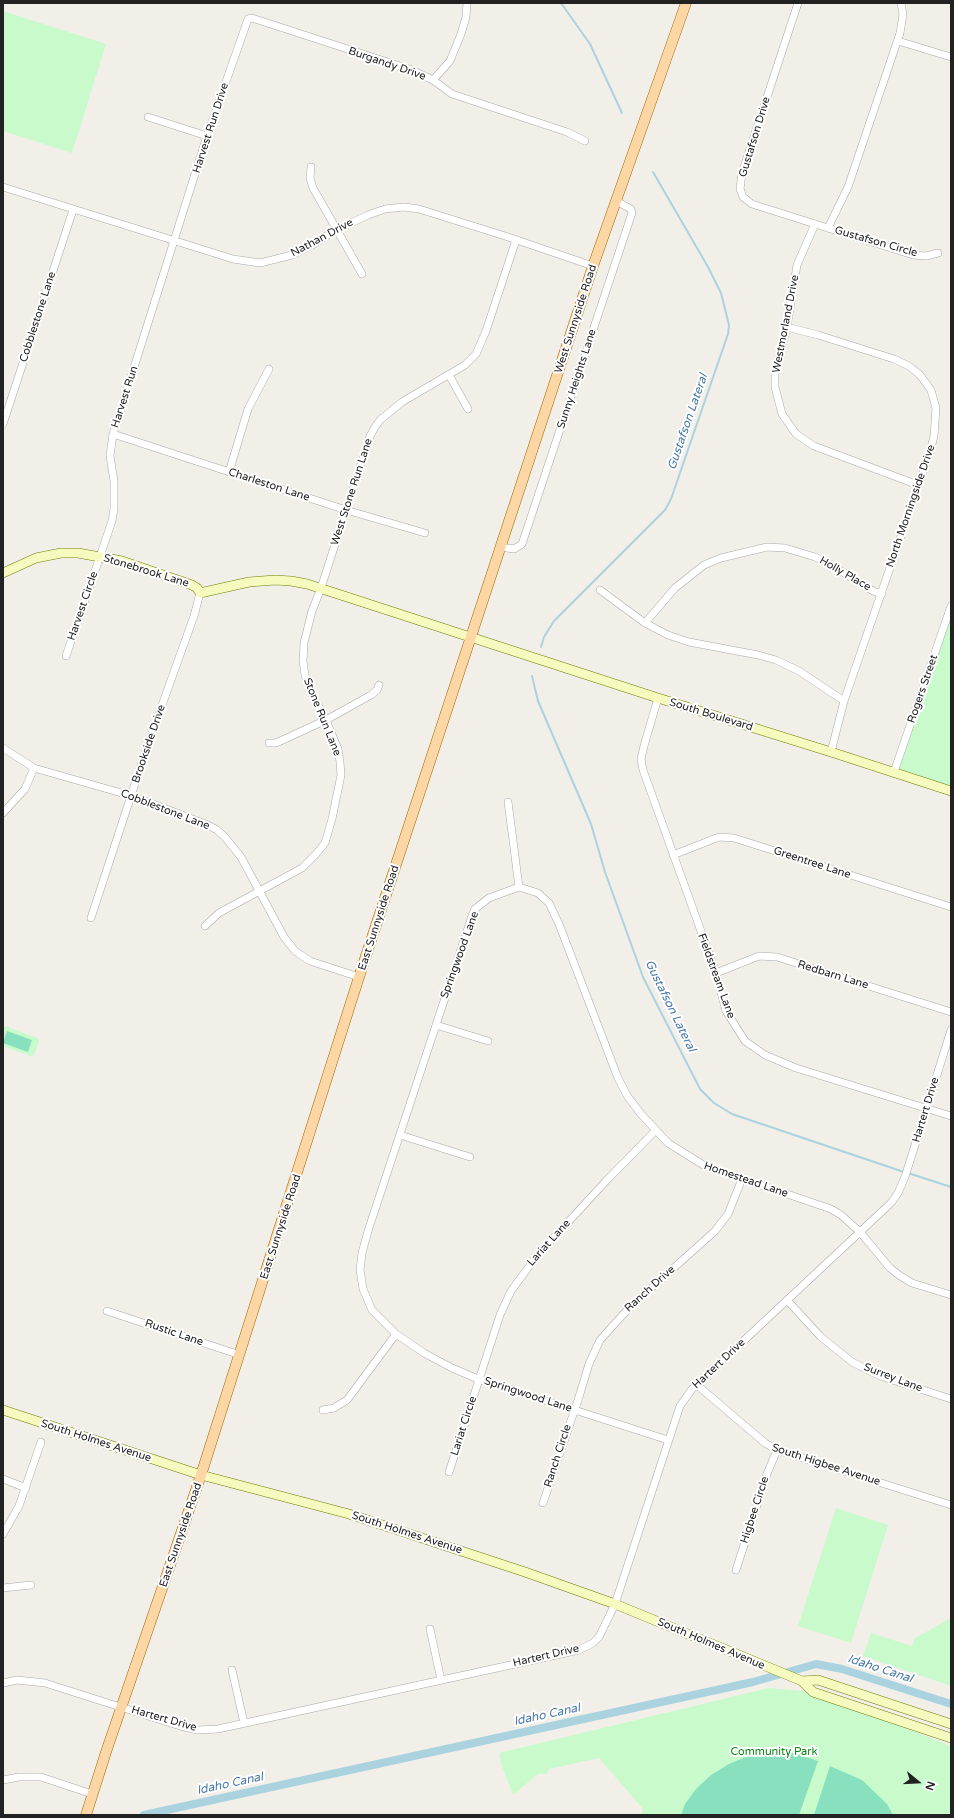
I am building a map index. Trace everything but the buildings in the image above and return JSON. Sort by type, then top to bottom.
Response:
[{"type":"main road","name":"West Sunnyside Road","points":[[472,638],[500,547],[593,266],[686,3]]},
{"type":"main road","name":"East Sunnyside Road","points":[[86,1814],[121,1707],[201,1475],[359,978],[472,638]]},
{"type":"street","points":[[433,80],[450,61],[466,17],[467,3]]},
{"type":"street","name":"Gustafson Drive","points":[[798,3],[742,173],[740,190],[743,197],[752,204],[814,224]]},
{"type":"street","points":[[828,228],[848,187],[898,41],[903,14],[901,3]]},
{"type":"street","name":"Harvest Run Drive","points":[[175,241],[207,136],[245,24],[248,18],[252,18]]},
{"type":"street","name":"Burgandy Drive","points":[[252,18],[299,35],[409,69],[433,80],[452,94],[567,132],[585,141]]},
{"type":"street","points":[[898,41],[951,57]]},
{"type":"street","points":[[148,117],[207,136]]},
{"type":"street","points":[[311,168],[310,178],[313,188],[362,274]]},
{"type":"street","name":"Nathan Drive","points":[[3,187],[233,259],[260,263],[292,255],[336,230],[368,215],[385,209],[404,206],[419,209],[593,266]]},
{"type":"street","name":"Sunny Heights Lane","points":[[500,547],[514,549],[522,544],[632,213],[630,209],[616,201]]},
{"type":"street","name":"Cobblestone Lane","points":[[3,424],[73,210]]},
{"type":"street","name":"Gustafson Circle","points":[[814,224],[913,255],[926,256],[938,252]]},
{"type":"street","name":"Westmorland Drive","points":[[814,224],[797,265],[787,327],[776,374],[775,387],[782,414],[788,425],[796,434],[814,446],[918,484]]},
{"type":"street","name":"West Stone Run Lane","points":[[312,610],[321,588],[370,436],[377,424],[402,402],[465,365],[476,354],[486,331],[516,240]]},
{"type":"street","name":"Harvest Run","points":[[100,556],[110,531],[114,508],[114,481],[110,456],[113,434],[175,241]]},
{"type":"street","name":"North Morningside Drive","points":[[787,327],[894,358],[909,366],[920,375],[931,390],[936,408],[936,421],[930,452],[844,701],[831,752]]},
{"type":"street","points":[[229,472],[248,409],[269,369]]},
{"type":"street","points":[[449,375],[468,409]]},
{"type":"street","name":"Charleston Lane","points":[[113,434],[346,510],[425,534]]},
{"type":"street","name":"Holly Place","points":[[645,623],[675,588],[704,565],[721,558],[766,547],[785,548],[815,557],[830,564],[873,591],[882,594]]},
{"type":"street","name":"Stonebrook Lane","points":[[3,573],[36,558],[61,553],[78,553],[100,556],[122,562],[192,585],[197,588],[200,593],[249,582],[291,580],[321,588],[472,638]]},
{"type":"street","name":"Harvest Circle","points":[[66,656],[100,556]]},
{"type":"street","points":[[600,590],[645,623],[668,635],[689,642],[758,655],[776,660],[799,671],[844,701]]},
{"type":"street","name":"Brookside Drive","points":[[91,918],[194,616],[200,593]]},
{"type":"street","name":"Rogers Street","points":[[894,772],[951,606]]},
{"type":"street","name":"Stone Run Lane","points":[[205,926],[219,913],[302,868],[325,843],[341,768],[338,749],[326,720],[312,694],[305,675],[303,661],[304,643],[312,610]]},
{"type":"street","name":"South Boulevard","points":[[472,638],[951,791]]},
{"type":"street","points":[[269,743],[276,743],[326,720],[371,695],[377,690],[379,685]]},
{"type":"street","name":"Fieldstream Lane","points":[[658,698],[644,746],[642,759],[643,770],[716,973],[726,1011],[745,1041],[765,1055],[796,1068],[951,1116]]},
{"type":"street","name":"Cobblestone Lane","points":[[3,748],[34,768],[132,796],[208,825],[216,830],[228,841],[241,857],[284,937],[295,951],[310,961],[359,978]]},
{"type":"street","points":[[3,813],[25,789],[34,768]]},
{"type":"street","points":[[508,802],[522,888]]},
{"type":"street","name":"Greentree Lane","points":[[673,855],[719,837],[734,838],[951,907]]},
{"type":"street","name":"Springwood Lane","points":[[522,888],[489,898],[475,909],[368,1231],[362,1253],[360,1270],[363,1289],[372,1310],[396,1334],[424,1353],[452,1368],[478,1379],[668,1440]]},
{"type":"street","name":"Homestead Lane","points":[[522,888],[538,893],[549,903],[559,924],[618,1078],[628,1097],[655,1131],[680,1152],[705,1166],[831,1209],[841,1215],[860,1232],[890,1268],[899,1275],[912,1283],[951,1295]]},
{"type":"street","name":"Redbarn Lane","points":[[716,973],[759,956],[777,957],[951,1012]]},
{"type":"street","points":[[436,1025],[488,1041]]},
{"type":"street","name":"Hartert Drive","points":[[3,1683],[17,1680],[45,1683],[180,1726],[198,1730],[218,1729],[579,1650],[593,1643],[599,1637],[615,1604],[680,1406],[692,1389],[891,1203],[898,1193],[908,1169],[951,1030]]},
{"type":"street","name":"Lariat Lane","points":[[478,1379],[500,1315],[511,1291],[521,1275],[600,1187],[655,1131]]},
{"type":"street","points":[[400,1135],[470,1157]]},
{"type":"street","name":"Ranch Drive","points":[[574,1410],[588,1364],[600,1340],[629,1308],[715,1231],[728,1214],[742,1179]]},
{"type":"street","name":"Surrey Lane","points":[[787,1300],[821,1337],[852,1362],[880,1376],[951,1399]]},
{"type":"street","name":"Rustic Lane","points":[[108,1311],[240,1355]]},
{"type":"street","points":[[323,1410],[334,1408],[347,1400],[396,1334]]},
{"type":"street","name":"Lariat Circle","points":[[449,1472],[478,1379]]},
{"type":"street","name":"South Higbee Avenue","points":[[697,1385],[765,1443],[777,1450],[951,1505]]},
{"type":"street","name":"South Holmes Avenue","points":[[3,1410],[201,1475],[349,1514],[525,1572],[615,1604],[802,1681],[813,1692],[951,1738]]},
{"type":"street","name":"Ranch Circle","points":[[543,1503],[574,1410]]},
{"type":"street","points":[[3,1534],[19,1506],[41,1442]]},
{"type":"street","name":"Higbee Circle","points":[[736,1570],[767,1474],[777,1450]]},
{"type":"street","points":[[3,1479],[26,1488]]},
{"type":"street","points":[[3,1588],[31,1585]]},
{"type":"street","points":[[430,1629],[441,1680]]},
{"type":"street","points":[[232,1670],[244,1723]]},
{"type":"street","name":"South Holmes Avenue","points":[[802,1681],[818,1680],[951,1724]]},
{"type":"street","points":[[3,1780],[19,1777],[41,1777],[92,1794]]},
{"type":"green space","points":[[3,11],[106,44],[72,153],[3,131]]},
{"type":"green space","points":[[951,606],[951,791],[894,772]]},
{"type":"green space","points":[[5,1026],[37,1038],[39,1041],[34,1055],[31,1056],[3,1046],[3,1027]]},
{"type":"green space","points":[[7,1031],[32,1040],[28,1052],[3,1043]]},
{"type":"green space","points":[[836,1508],[888,1525],[851,1643],[798,1626]]},
{"type":"green space","points":[[951,1618],[951,1686],[863,1656],[871,1633],[912,1646],[915,1638]]},
{"type":"green space","name":"Community Park","points":[[769,1688],[813,1692],[951,1746],[951,1815],[641,1815],[643,1809],[599,1758],[549,1769],[547,1774],[538,1774],[513,1795],[502,1766],[499,1753]]},
{"type":"green space","points":[[776,1752],[794,1753],[818,1761],[799,1815],[681,1815],[685,1804],[696,1789],[711,1775],[729,1764],[753,1754]]},
{"type":"green space","points":[[830,1766],[862,1780],[887,1804],[893,1815],[814,1815]]},
{"type":"waterway","name":"Gustafson Lateral","points":[[561,3],[590,44],[622,113]]},
{"type":"waterway","name":"Gustafson Lateral","points":[[541,647],[544,637],[554,621],[665,510],[671,499],[728,334],[729,325],[721,293],[708,267],[653,172]]},
{"type":"waterway","name":"Gustafson Lateral","points":[[532,676],[538,701],[591,824],[605,872],[643,977],[700,1089],[714,1103],[732,1114],[904,1172]]},
{"type":"waterway","name":"Gustafson Lateral","points":[[908,1173],[951,1187]]},
{"type":"waterway","name":"Idaho Canal","points":[[144,1815],[753,1682],[816,1664],[842,1669],[951,1704]]}]
